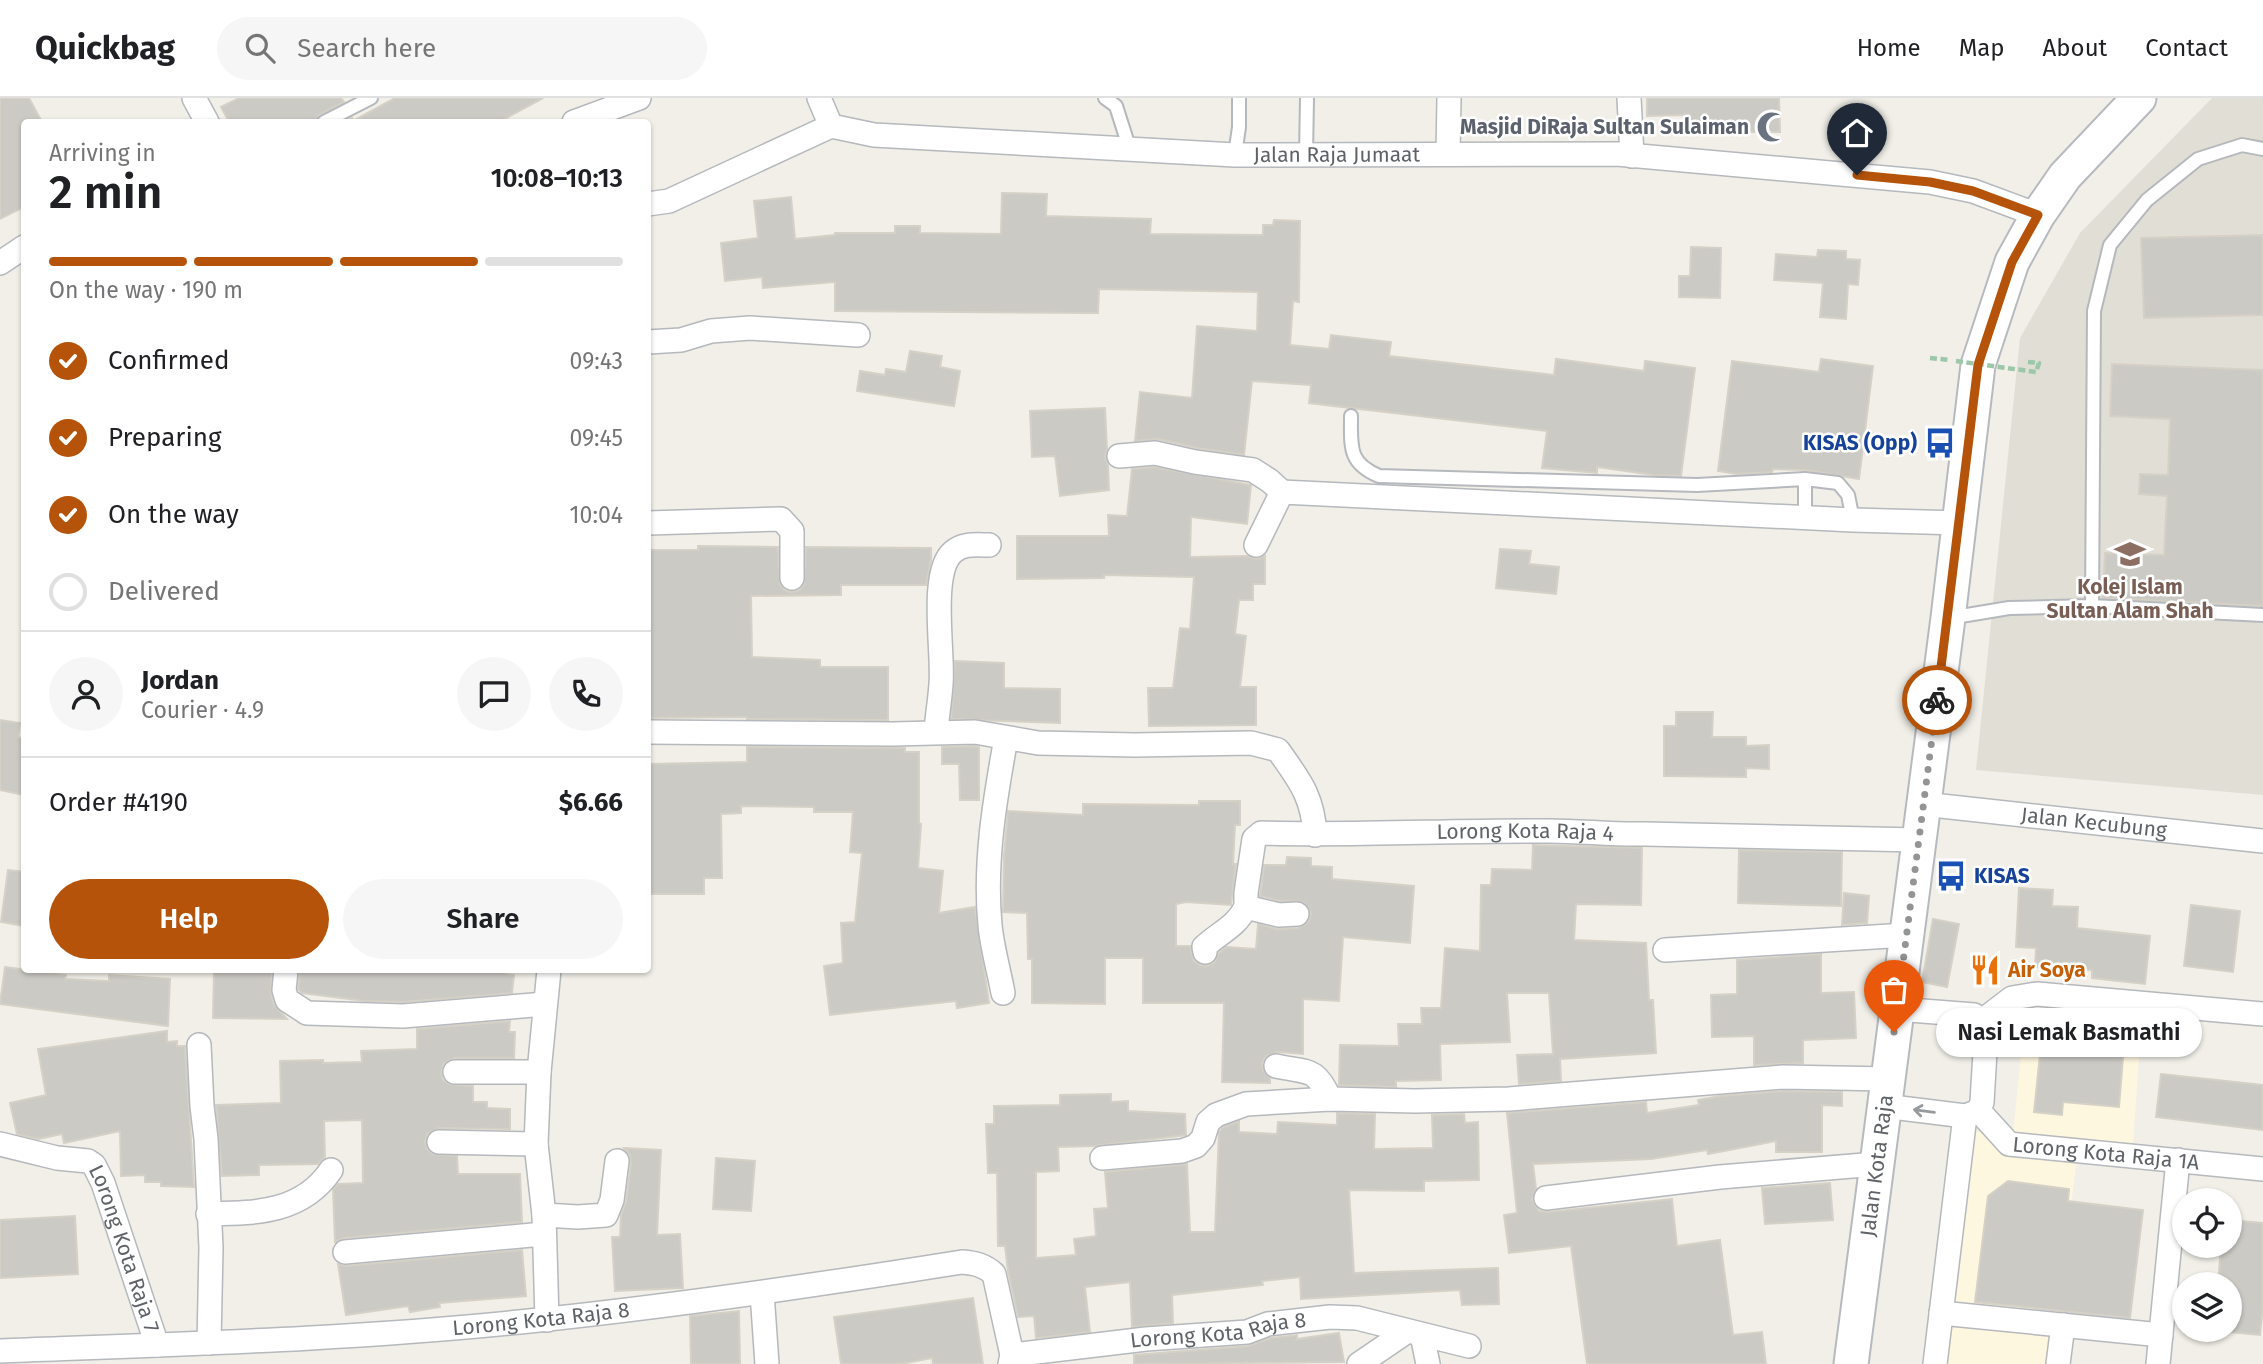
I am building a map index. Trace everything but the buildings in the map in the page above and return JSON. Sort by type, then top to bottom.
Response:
[{"type":"main road","name":"Jalan Kota Raja","points":[[1851,1364],[1948,618],[1978,365],[2012,262],[2038,215],[2065,176],[2138,98]]},
{"type":"street","points":[[194,98],[205,119]]},
{"type":"street","points":[[578,113],[639,98]]},
{"type":"street","points":[[651,204],[669,201],[831,125],[818,98]]},
{"type":"street","points":[[1448,154],[1449,98]]},
{"type":"street","points":[[1629,98],[1632,156]]},
{"type":"street","name":"Jalan Raja Jumaat","points":[[831,125],[874,135],[1235,155],[1632,156],[1930,182],[1973,191],[2038,215]]},
{"type":"street","points":[[0,262],[21,249]]},
{"type":"street","points":[[651,342],[681,340],[711,331],[750,328],[858,335]]},
{"type":"street","points":[[1119,456],[1155,453],[1253,470],[1282,492],[1960,523]]},
{"type":"street","points":[[1256,545],[1282,492]]},
{"type":"street","points":[[651,523],[781,519],[792,531],[792,578]]},
{"type":"street","points":[[936,732],[941,683],[939,592],[945,565],[952,552],[965,545],[989,545]]},
{"type":"street","points":[[651,732],[975,732],[1038,743],[1251,743],[1278,750],[1307,792],[1315,835]]},
{"type":"street","points":[[1003,993],[990,925],[989,876],[992,821],[1006,738]]},
{"type":"street","name":"Jalan Kecubung","points":[[1923,804],[2263,841]]},
{"type":"street","name":"Lorong Kota Raja 4","points":[[1246,907],[1254,839],[1261,833],[1315,835],[1551,831],[1609,836],[1659,834],[1918,841]]},
{"type":"street","points":[[1205,952],[1204,947],[1232,928],[1246,907],[1279,915],[1297,914]]},
{"type":"street","points":[[1665,950],[1906,935]]},
{"type":"street","points":[[286,973],[284,990],[287,999],[307,1013],[403,1016],[545,1004]]},
{"type":"street","points":[[547,1320],[536,1144],[549,973]]},
{"type":"street","points":[[1982,1021],[2012,998],[2037,994],[2263,1014]]},
{"type":"street","points":[[1896,1009],[1974,1015],[1982,1021],[1986,1035],[1982,1102],[1972,1113],[1941,1313],[1936,1364]]},
{"type":"street","points":[[199,1045],[206,1139],[211,1288],[209,1343]]},
{"type":"street","points":[[1276,1066],[1303,1069],[1321,1079],[1330,1099]]},
{"type":"street","points":[[455,1072],[540,1072]]},
{"type":"street","points":[[1102,1158],[1182,1151],[1196,1146],[1203,1138],[1208,1122],[1216,1115],[1246,1104],[1330,1099],[1509,1099],[1783,1077],[1886,1092],[1972,1113]]},
{"type":"street","name":"Lorong Kota Raja 1A","points":[[1972,1113],[2009,1144],[2263,1169]]},
{"type":"street","points":[[439,1142],[536,1144]]},
{"type":"street","name":"Lorong Kota Raja 7","points":[[0,1144],[88,1161],[94,1165],[101,1177],[157,1345]]},
{"type":"street","points":[[2158,1364],[2178,1160]]},
{"type":"street","points":[[345,1252],[606,1215],[612,1200],[617,1161]]},
{"type":"street","points":[[1546,1198],[1720,1177],[1876,1164]]},
{"type":"street","points":[[208,1214],[251,1213],[286,1206],[304,1198],[320,1186],[331,1170]]},
{"type":"street","name":"Lorong Kota Raja 8","points":[[0,1351],[322,1338],[547,1320],[762,1293],[962,1262],[974,1263],[994,1274],[1011,1359],[1146,1339],[1247,1332],[1268,1324],[1330,1317],[1357,1318],[1469,1346]]},
{"type":"street","points":[[762,1293],[767,1364]]},
{"type":"street","points":[[1941,1313],[2161,1335]]},
{"type":"street","points":[[2058,1364],[2063,1325]]},
{"type":"street","points":[[1359,1364],[1414,1333],[1427,1364]]},
{"type":"lane","points":[[330,119],[371,98]]},
{"type":"lane","points":[[1105,98],[1116,106],[1130,150]]},
{"type":"lane","points":[[1235,155],[1239,98]]},
{"type":"lane","points":[[1306,155],[1307,98]]},
{"type":"lane","points":[[2092,606],[2094,311],[2110,246],[2147,200],[2198,159],[2242,145],[2263,149]]},
{"type":"lane","points":[[1351,416],[1353,456],[1363,470],[1379,476],[1697,485],[1805,479],[1838,483],[1848,495],[1853,520]]},
{"type":"lane","points":[[1805,479],[1805,517]]},
{"type":"lane","points":[[1948,618],[2009,608],[2092,606],[2263,615]]},
{"type":"path","points":[[1930,358],[2036,372],[2039,363],[2028,362]]},
{"type":"shaded area","name":"Kolej Islam Sultan Alam Shah","points":[[2212,98],[2263,98],[2263,795],[1976,770],[2020,338],[2080,233]]},
{"type":"shaded area","points":[[2026,1002],[2142,1012],[2133,1145],[2079,1142],[2051,1364],[1945,1364],[1972,1131],[2013,1135]]},
{"type":"way so far","points":[[1894,1032],[1937,700]]},
{"type":"place","name":"Masjid DiRaja Sultan Sulaiman","points":[[1772,127]]},
{"type":"place","name":"KISAS (Opp)","points":[[1940,443]]},
{"type":"place","name":"Kolej Islam Sultan Alam Shah","points":[[2130,554]]},
{"type":"place","name":"KISAS","points":[[1951,876]]},
{"type":"place","name":"Air Soya","points":[[1985,970]]},
{"type":"place","name":"Nasi Lemak Basmathi","points":[[1894,1032]]},
{"type":"route","points":[[1857,175],[1930,182],[1973,191],[2038,215],[2012,262],[1978,365],[1937,700]]}]
